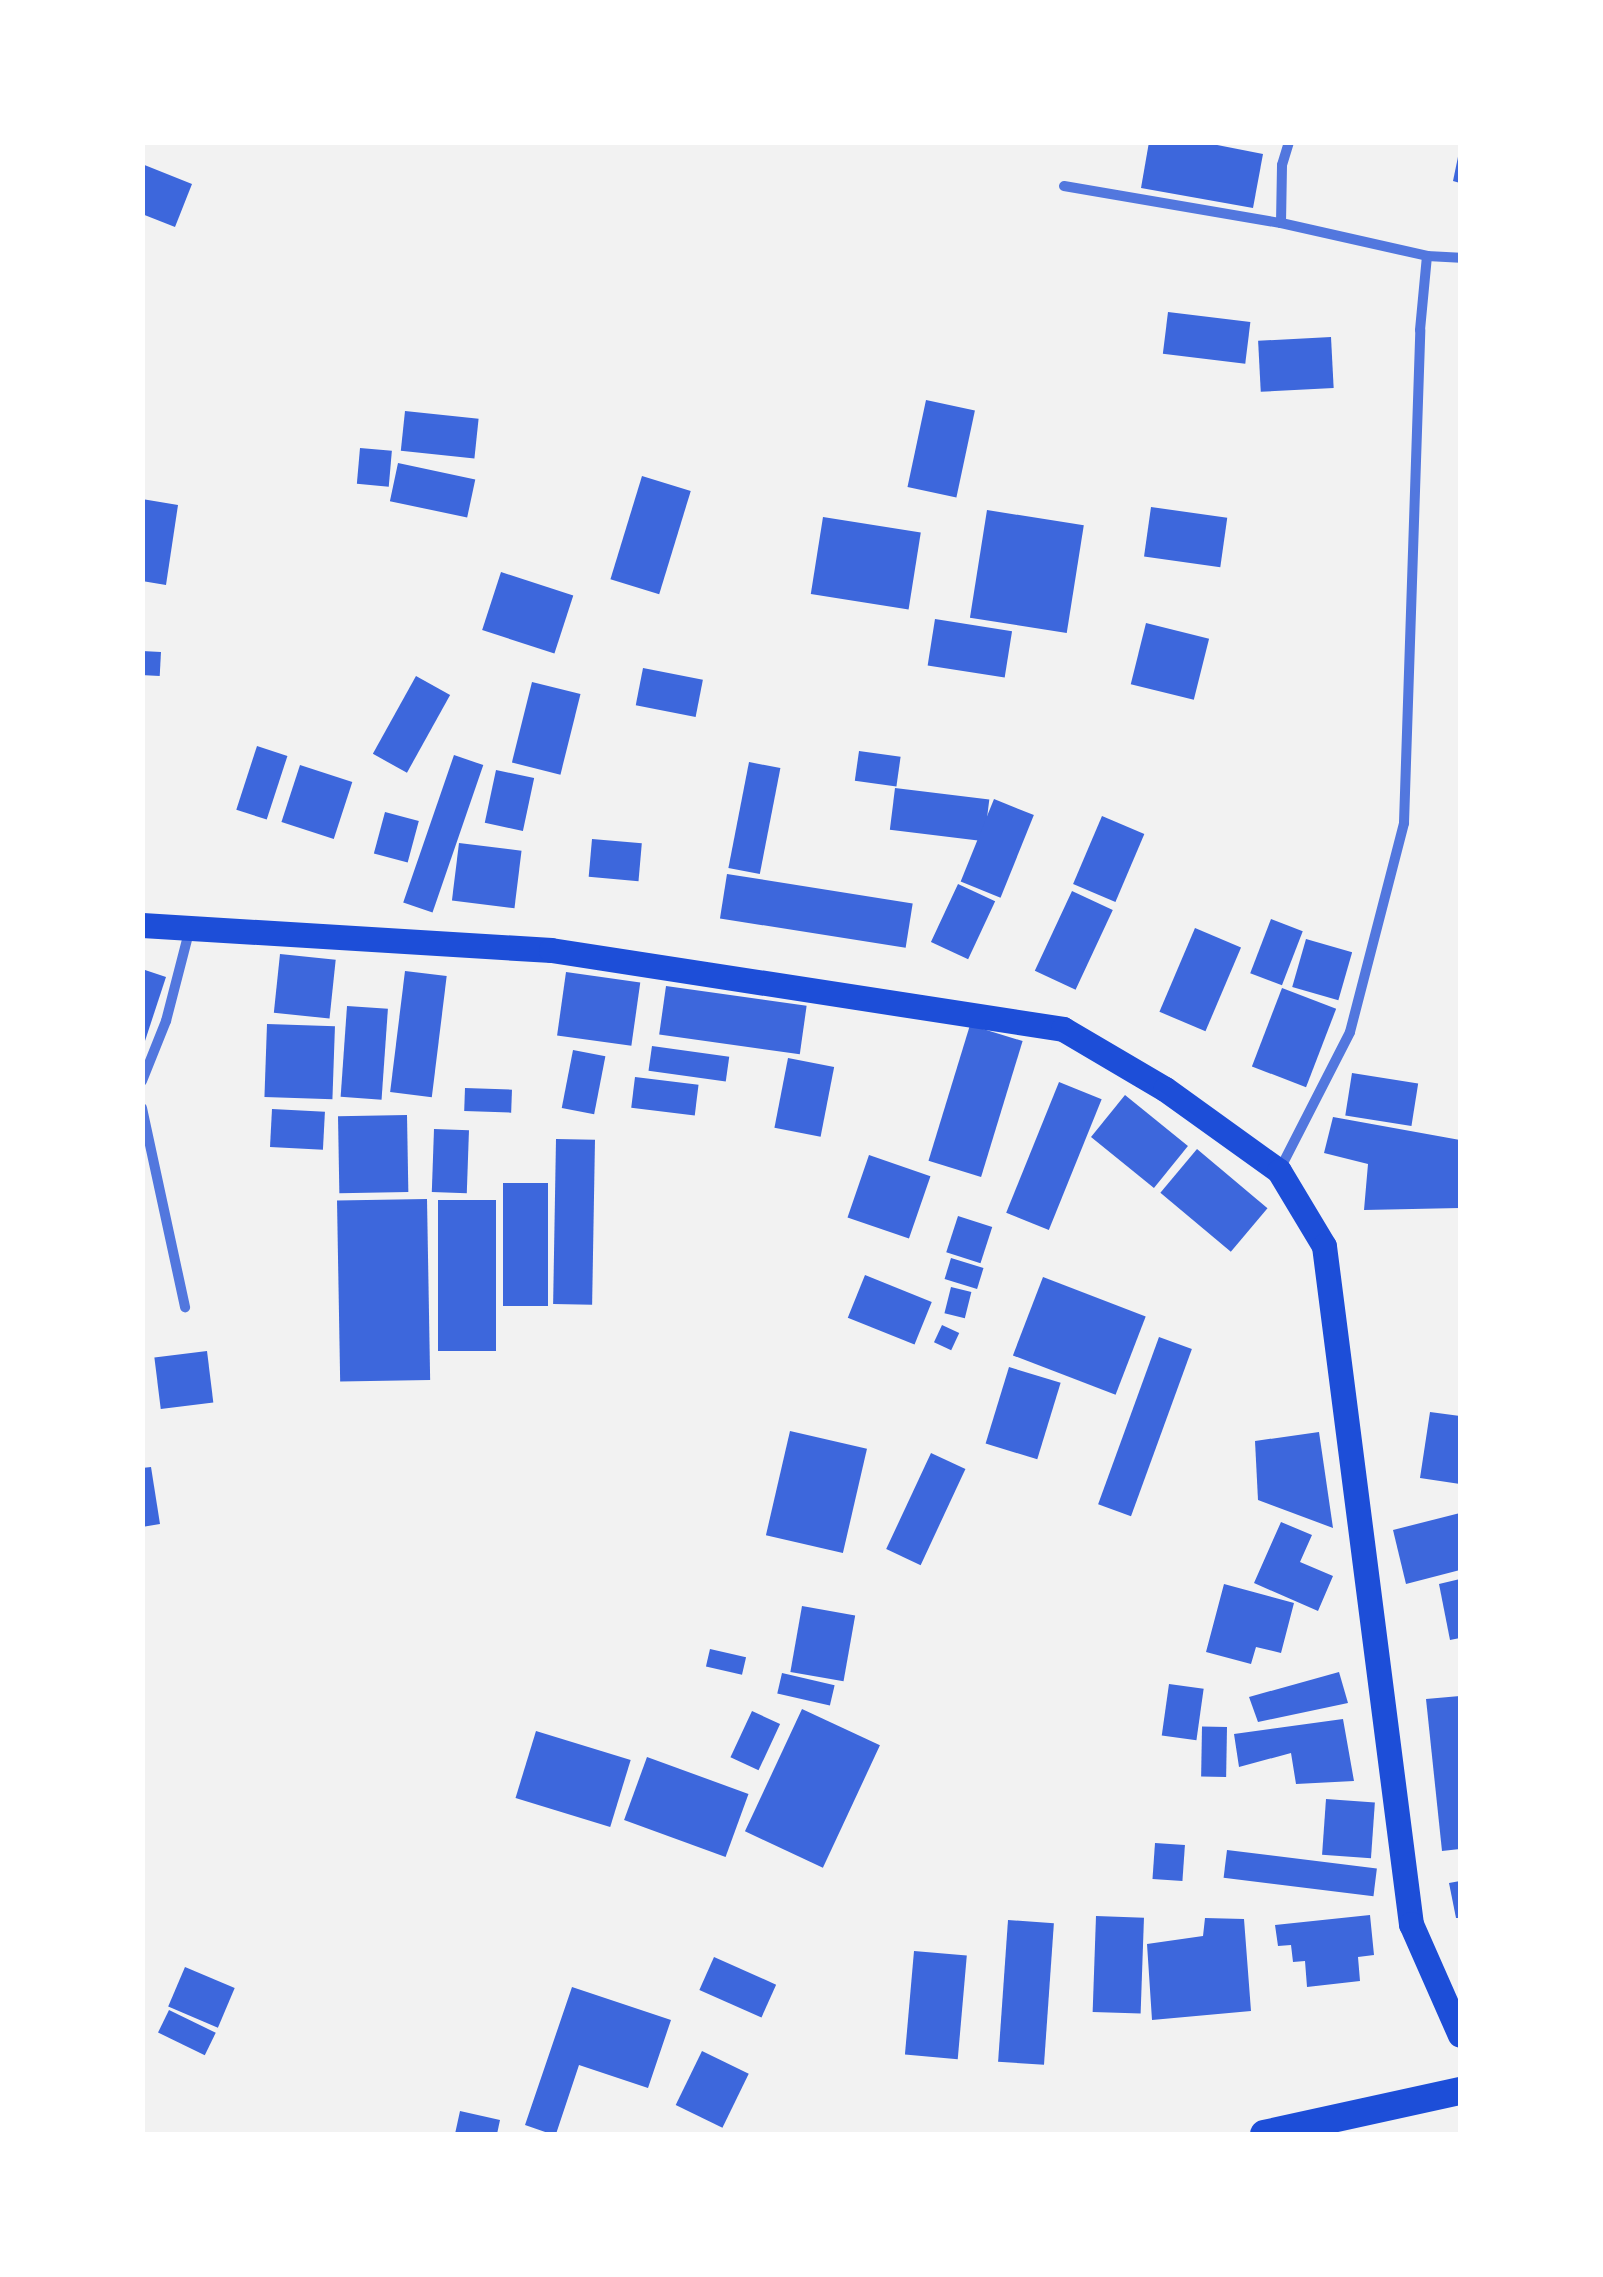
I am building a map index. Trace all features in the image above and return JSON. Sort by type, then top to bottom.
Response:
[{"type":"highway","points":[[1264,2134],[1460,2091]]},
{"type":"main road","points":[[142,925],[551,950],[1063,1029],[1165,1089],[1279,1171],[1324,1246],[1411,1924],[1460,2035]]},
{"type":"street","points":[[1281,223],[1282,164],[1289,142]]},
{"type":"street","points":[[1064,186],[1281,223],[1427,256],[1460,258]]},
{"type":"street","points":[[1279,1171],[1350,1032],[1404,824],[1427,256]]},
{"type":"street","points":[[142,1081],[166,1022],[190,927]]},
{"type":"street","points":[[142,1108],[185,1307]]},
{"type":"building","points":[[1149,142],[1202,142],[1263,154],[1253,208],[1141,188]]},
{"type":"building","points":[[1460,152],[1460,183],[1453,181]]},
{"type":"building","points":[[142,164],[192,184],[175,227],[142,214]]},
{"type":"building","points":[[1168,312],[1250,322],[1245,364],[1163,354]]},
{"type":"building","points":[[1331,337],[1334,388],[1261,392],[1258,341]]},
{"type":"building","points":[[926,400],[975,410],[956,497],[907,487]]},
{"type":"building","points":[[405,411],[479,419],[474,459],[401,451]]},
{"type":"building","points":[[360,448],[392,451],[389,487],[357,484]]},
{"type":"building","points":[[398,463],[475,479],[467,518],[390,501]]},
{"type":"building","points":[[642,476],[691,491],[659,594],[610,579]]},
{"type":"building","points":[[142,499],[178,505],[166,585],[142,581]]},
{"type":"building","points":[[1151,507],[1227,518],[1220,567],[1144,557]]},
{"type":"building","points":[[987,510],[1084,525],[1067,633],[970,618]]},
{"type":"building","points":[[823,517],[921,532],[909,610],[811,594]]},
{"type":"building","points":[[501,572],[573,595],[554,653],[482,630]]},
{"type":"building","points":[[935,619],[1012,631],[1005,678],[928,665]]},
{"type":"building","points":[[1146,623],[1209,639],[1194,700],[1131,684]]},
{"type":"building","points":[[142,651],[161,652],[160,676],[142,675]]},
{"type":"building","points":[[643,668],[703,680],[696,717],[636,705]]},
{"type":"building","points":[[416,676],[450,695],[407,773],[373,754]]},
{"type":"building","points":[[532,682],[581,694],[560,775],[512,763]]},
{"type":"building","points":[[257,746],[287,756],[267,820],[236,810]]},
{"type":"building","points":[[859,751],[901,757],[896,787],[855,781]]},
{"type":"building","points":[[454,755],[483,765],[433,913],[403,903]]},
{"type":"building","points":[[749,762],[780,768],[760,874],[728,868]]},
{"type":"building","points":[[300,765],[352,782],[334,839],[281,822]]},
{"type":"building","points":[[496,770],[534,778],[523,831],[485,823]]},
{"type":"building","points":[[895,788],[989,800],[984,841],[890,830]]},
{"type":"building","points":[[994,799],[1034,815],[1001,898],[961,882]]},
{"type":"building","points":[[385,812],[419,821],[408,863],[374,854]]},
{"type":"building","points":[[1102,816],[1144,834],[1115,902],[1073,884]]},
{"type":"building","points":[[592,839],[642,843],[638,881],[589,877]]},
{"type":"building","points":[[459,843],[522,851],[514,908],[452,901]]},
{"type":"building","points":[[727,874],[913,903],[906,948],[720,918]]},
{"type":"building","points":[[958,884],[995,901],[968,959],[931,942]]},
{"type":"building","points":[[1072,891],[1113,910],[1076,990],[1035,971]]},
{"type":"building","points":[[1271,919],[1303,931],[1282,985],[1250,973]]},
{"type":"building","points":[[1195,928],[1241,948],[1205,1031],[1159,1012]]},
{"type":"building","points":[[1306,939],[1352,952],[1338,1000],[1292,987]]},
{"type":"building","points":[[280,954],[336,960],[330,1019],[274,1013]]},
{"type":"building","points":[[142,969],[166,977],[143,1047],[142,1046]]},
{"type":"building","points":[[405,971],[447,976],[432,1097],[390,1092]]},
{"type":"building","points":[[566,972],[640,982],[631,1046],[557,1035]]},
{"type":"building","points":[[666,986],[807,1006],[800,1054],[659,1035]]},
{"type":"building","points":[[1282,988],[1336,1009],[1306,1087],[1252,1066]]},
{"type":"building","points":[[347,1006],[388,1009],[382,1100],[341,1097]]},
{"type":"building","points":[[267,1024],[335,1026],[332,1099],[264,1097]]},
{"type":"building","points":[[970,1025],[1023,1041],[981,1177],[928,1161]]},
{"type":"building","points":[[652,1046],[729,1057],[726,1082],[649,1071]]},
{"type":"building","points":[[573,1050],[605,1056],[594,1114],[562,1108]]},
{"type":"building","points":[[788,1058],[834,1067],[821,1137],[774,1128]]},
{"type":"building","points":[[1352,1073],[1418,1083],[1411,1126],[1345,1115]]},
{"type":"building","points":[[635,1077],[699,1085],[695,1116],[631,1108]]},
{"type":"building","points":[[1059,1082],[1102,1099],[1049,1230],[1006,1213]]},
{"type":"building","points":[[465,1088],[512,1090],[511,1113],[464,1111]]},
{"type":"building","points":[[1125,1095],[1188,1146],[1154,1188],[1091,1137]]},
{"type":"building","points":[[272,1109],[325,1112],[323,1150],[270,1147]]},
{"type":"building","points":[[407,1115],[408,1192],[339,1193],[338,1116]]},
{"type":"building","points":[[1333,1117],[1460,1140],[1460,1208],[1364,1210],[1368,1164],[1324,1153]]},
{"type":"building","points":[[434,1129],[469,1130],[467,1193],[432,1192]]},
{"type":"building","points":[[556,1139],[595,1140],[592,1305],[553,1304]]},
{"type":"building","points":[[1197,1149],[1267,1208],[1231,1252],[1160,1193]]},
{"type":"building","points":[[869,1155],[930,1176],[909,1239],[848,1217]]},
{"type":"building","points":[[503,1183],[548,1183],[548,1306],[503,1306]]},
{"type":"building","points":[[427,1199],[430,1380],[340,1382],[337,1201]]},
{"type":"building","points":[[438,1200],[496,1200],[496,1351],[438,1351]]},
{"type":"building","points":[[958,1216],[992,1227],[980,1263],[946,1252]]},
{"type":"building","points":[[951,1258],[984,1268],[977,1289],[945,1279]]},
{"type":"building","points":[[865,1275],[932,1302],[915,1345],[848,1318]]},
{"type":"building","points":[[1043,1277],[1146,1316],[1116,1395],[1013,1355]]},
{"type":"building","points":[[951,1287],[971,1292],[965,1318],[944,1313]]},
{"type":"building","points":[[942,1325],[959,1333],[951,1350],[934,1342]]},
{"type":"building","points":[[1159,1337],[1192,1349],[1131,1516],[1098,1504]]},
{"type":"building","points":[[207,1351],[213,1403],[161,1409],[154,1357]]},
{"type":"building","points":[[1009,1367],[1061,1383],[1037,1459],[986,1444]]},
{"type":"building","points":[[1430,1412],[1460,1416],[1460,1484],[1420,1478]]},
{"type":"building","points":[[790,1431],[867,1449],[843,1553],[766,1535]]},
{"type":"building","points":[[1319,1432],[1333,1528],[1258,1500],[1255,1441]]},
{"type":"building","points":[[931,1453],[965,1469],[921,1565],[886,1549]]},
{"type":"building","points":[[151,1467],[160,1524],[142,1527],[142,1468]]},
{"type":"building","points":[[1460,1513],[1460,1570],[1406,1584],[1393,1530]]},
{"type":"building","points":[[1281,1522],[1312,1535],[1300,1562],[1333,1576],[1318,1611],[1254,1583]]},
{"type":"building","points":[[1460,1579],[1460,1638],[1450,1640],[1439,1584]]},
{"type":"building","points":[[1224,1584],[1294,1603],[1281,1653],[1256,1647],[1251,1664],[1206,1652]]},
{"type":"building","points":[[802,1606],[855,1615],[844,1681],[790,1672]]},
{"type":"building","points":[[710,1649],[746,1657],[742,1675],[706,1667]]},
{"type":"building","points":[[1339,1672],[1348,1703],[1258,1722],[1249,1697]]},
{"type":"building","points":[[782,1673],[835,1685],[830,1706],[777,1693]]},
{"type":"building","points":[[1169,1684],[1204,1689],[1196,1740],[1162,1735]]},
{"type":"building","points":[[1460,1696],[1460,1849],[1442,1851],[1426,1699]]},
{"type":"building","points":[[802,1709],[880,1745],[823,1868],[745,1831]]},
{"type":"building","points":[[752,1711],[780,1724],[759,1770],[730,1757]]},
{"type":"building","points":[[1343,1719],[1354,1781],[1296,1784],[1291,1753],[1239,1767],[1234,1734]]},
{"type":"building","points":[[1202,1727],[1227,1727],[1226,1777],[1201,1777]]},
{"type":"building","points":[[536,1731],[631,1760],[610,1827],[516,1798]]},
{"type":"building","points":[[647,1757],[748,1794],[726,1857],[624,1820]]},
{"type":"building","points":[[1326,1799],[1375,1802],[1371,1858],[1322,1855]]},
{"type":"building","points":[[1155,1843],[1185,1845],[1182,1881],[1152,1879]]},
{"type":"building","points":[[1227,1850],[1377,1868],[1373,1896],[1224,1878]]},
{"type":"building","points":[[1460,1881],[1460,1918],[1456,1918],[1449,1883]]},
{"type":"building","points":[[1370,1915],[1374,1955],[1358,1957],[1360,1981],[1307,1987],[1305,1961],[1293,1962],[1291,1945],[1278,1946],[1275,1925]]},
{"type":"building","points":[[1096,1916],[1144,1918],[1141,2014],[1093,2012]]},
{"type":"building","points":[[1205,1918],[1244,1919],[1251,2011],[1152,2020],[1147,1944],[1203,1936]]},
{"type":"building","points":[[1008,1920],[1054,1923],[1044,2065],[998,2062]]},
{"type":"building","points":[[914,1951],[967,1956],[958,2059],[905,2055]]},
{"type":"building","points":[[714,1957],[776,1985],[761,2018],[699,1990]]},
{"type":"building","points":[[185,1967],[235,1988],[218,2028],[168,2007]]},
{"type":"building","points":[[572,1987],[671,2020],[648,2088],[579,2065],[556,2134],[551,2134],[525,2125]]},
{"type":"building","points":[[169,2010],[216,2033],[205,2055],[158,2032]]},
{"type":"building","points":[[702,2051],[749,2074],[722,2128],[676,2105]]},
{"type":"building","points":[[460,2111],[500,2120],[497,2134],[455,2134]]}]
